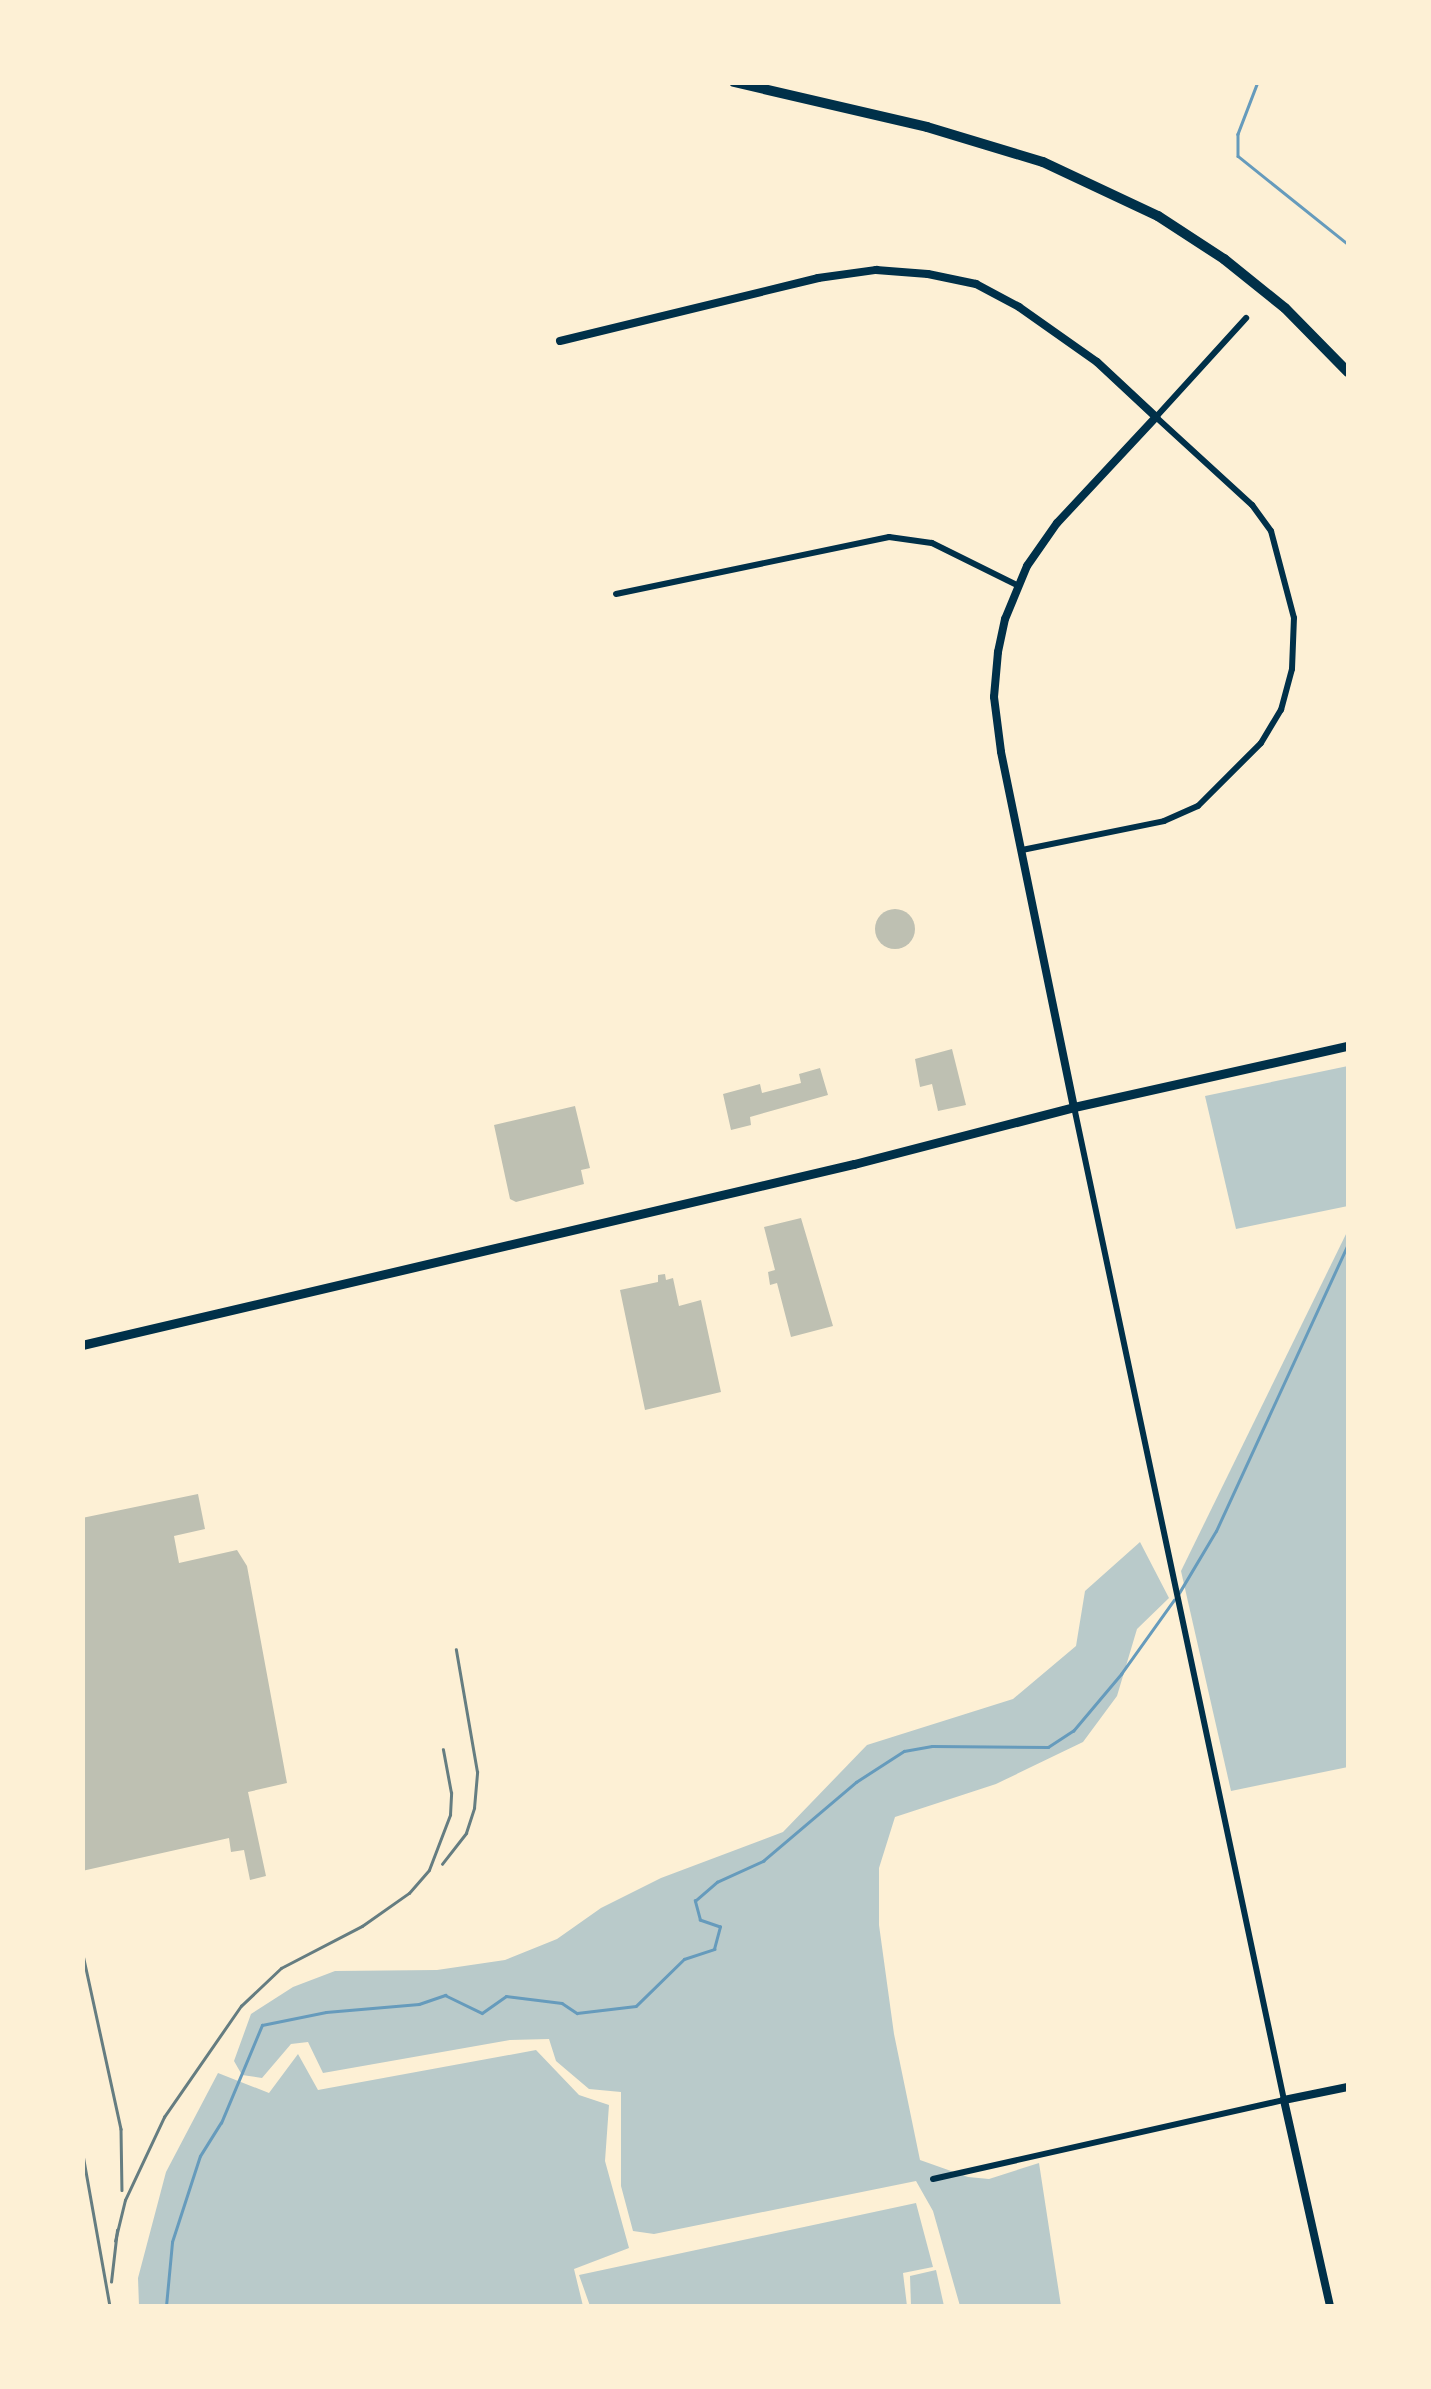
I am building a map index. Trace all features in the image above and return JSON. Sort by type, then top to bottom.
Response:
[{"type":"highway","points":[[734,82],[927,127],[1043,162],[1158,216],[1224,259],[1286,308],[1348,372]]},
{"type":"main road","points":[[82,1345],[854,1164],[1074,1106],[1348,1046]]},
{"type":"street","points":[[560,341],[818,278],[876,270],[928,274],[976,284],[1019,307],[1097,362],[1252,506],[1272,532],[1294,618],[1292,669],[1281,710],[1261,743],[1198,806],[1164,821],[1022,850]]},
{"type":"street","points":[[1246,318],[1057,523],[1018,586],[998,652],[994,697],[1000,752],[1330,2306]]},
{"type":"street","points":[[616,594],[889,537],[932,543],[1018,586]]},
{"type":"street","points":[[933,2179],[1348,2086]]},
{"type":"shaded area","points":[[1348,1066],[1348,1206],[1236,1229],[1205,1096]]},
{"type":"shaded area","points":[[1348,1230],[1348,1767],[1231,1791],[1181,1571]]},
{"type":"shaded area","points":[[1140,1542],[1169,1598],[1137,1629],[1117,1696],[1083,1742],[996,1784],[895,1817],[879,1868],[879,1925],[894,2034],[920,2160],[968,2177],[989,2179],[1039,2163],[1061,2306],[960,2306],[933,2211],[916,2181],[654,2234],[633,2231],[621,2186],[621,2092],[589,2089],[556,2061],[549,2039],[510,2040],[323,2073],[308,2042],[291,2044],[262,2078],[242,2075],[234,2061],[251,2014],[293,1987],[335,1971],[437,1970],[505,1960],[557,1939],[601,1908],[661,1878],[783,1832],[867,1745],[1013,1699],[1076,1646],[1085,1591]]},
{"type":"shaded area","points":[[536,2050],[579,2095],[609,2105],[605,2161],[629,2248],[574,2269],[583,2306],[139,2306],[138,2278],[166,2172],[218,2073],[269,2093],[298,2054],[318,2090]]},
{"type":"shaded area","points":[[916,2203],[933,2267],[903,2273],[907,2306],[590,2306],[579,2275]]},
{"type":"shaded area","points":[[936,2270],[944,2306],[911,2306],[910,2276]]},
{"type":"building","points":[[895,909],[909,915],[915,929],[909,943],[895,949],[881,943],[875,929],[881,915]]},
{"type":"building","points":[[952,1049],[966,1105],[938,1111],[932,1084],[920,1087],[915,1059]]},
{"type":"building","points":[[820,1068],[828,1095],[750,1117],[751,1125],[731,1130],[723,1094],[760,1084],[762,1093],[801,1083],[799,1074]]},
{"type":"building","points":[[575,1106],[590,1168],[581,1170],[584,1184],[516,1202],[510,1199],[494,1125]]},
{"type":"building","points":[[801,1218],[833,1326],[791,1337],[777,1283],[770,1285],[768,1272],[775,1270],[764,1227]]},
{"type":"building","points":[[665,1274],[666,1280],[673,1278],[679,1306],[701,1300],[721,1392],[645,1410],[620,1290],[658,1282],[658,1275]]},
{"type":"building","points":[[198,1494],[205,1529],[174,1536],[179,1563],[237,1550],[247,1566],[287,1783],[248,1792],[266,1876],[250,1880],[244,1850],[231,1852],[229,1838],[82,1871],[82,1518]]},
{"type":"waterway","points":[[1258,82],[1238,134],[1238,156],[1348,244]]},
{"type":"waterway","points":[[1179,1593],[1216,1531],[1348,1244]]},
{"type":"waterway","points":[[166,2306],[172,2242],[200,2156],[221,2123],[262,2025],[326,2012],[419,2004],[445,1995],[482,2013],[506,1996],[562,2003],[577,2013],[636,2006],[684,1959],[714,1949],[720,1927],[700,1920],[695,1901],[717,1882],[763,1861],[856,1782],[904,1751],[932,1746],[1048,1747],[1073,1731],[1121,1674],[1174,1600]]},
{"type":"railway","points":[[442,1864],[466,1833],[474,1808],[477,1772],[456,1650]]},
{"type":"railway","points":[[115,2241],[125,2200],[164,2117],[241,2006],[281,1968],[362,1926],[409,1893],[429,1870],[450,1815],[451,1793],[443,1750]]},
{"type":"railway","points":[[82,1950],[121,2129],[122,2190]]},
{"type":"railway","points":[[82,2149],[110,2306]]},
{"type":"railway","points":[[111,2282],[117,2230]]}]
